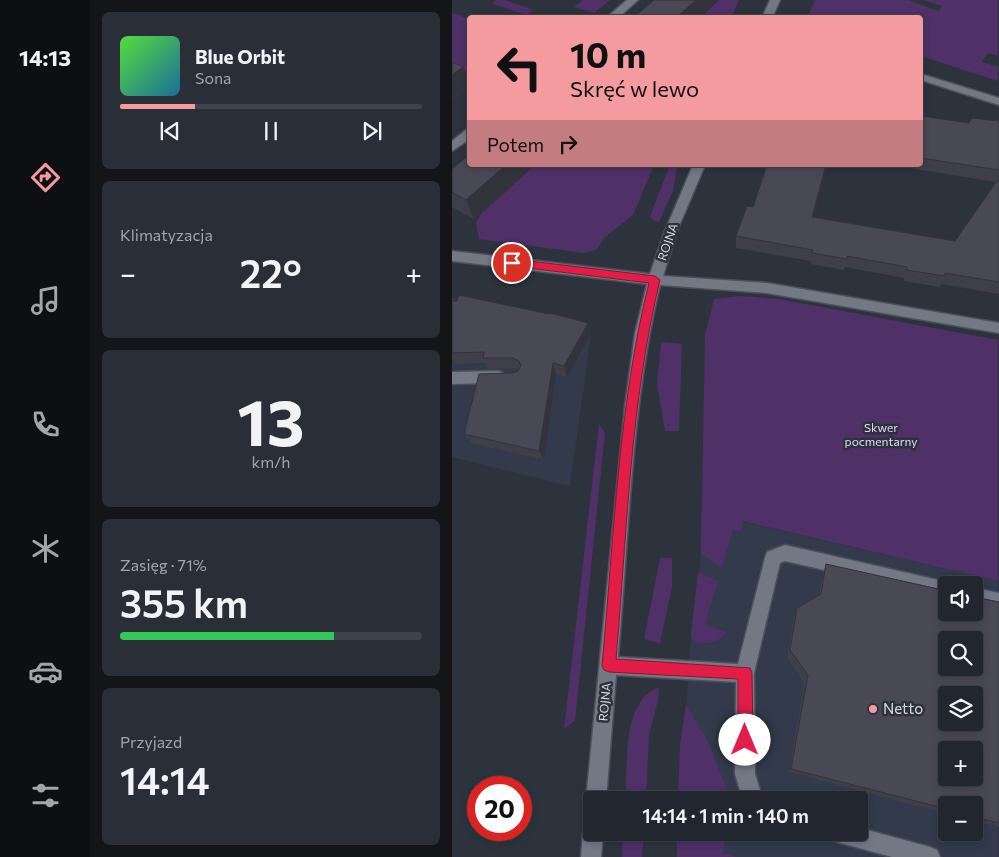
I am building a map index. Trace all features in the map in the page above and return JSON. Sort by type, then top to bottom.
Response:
[{"type":"street","points":[[615,15],[633,0]]},
{"type":"street","points":[[768,15],[775,0]]},
{"type":"street","points":[[923,79],[984,102],[998,102]]},
{"type":"street","points":[[452,147],[467,135]]},
{"type":"street","name":"ROJNA","points":[[597,791],[632,406],[642,334],[655,280],[671,231],[698,167]]},
{"type":"street","points":[[452,256],[655,280],[767,288],[998,328]]},
{"type":"street","points":[[452,378],[517,376]]},
{"type":"street","points":[[751,791],[746,774],[745,673],[773,558],[778,554],[784,553],[938,588]]},
{"type":"street","points":[[983,598],[998,602]]},
{"type":"street","points":[[609,666],[745,673]]},
{"type":"street","points":[[868,840],[930,857]]},
{"type":"street","points":[[591,857],[592,841]]},
{"type":"shaded area","points":[[452,298],[591,334],[570,486],[452,457]]},
{"type":"shaded area","points":[[701,512],[976,576],[938,576],[938,621],[983,621],[983,578],[998,581],[998,857],[677,857],[678,841],[868,841],[868,791],[682,791],[691,634],[700,572]]},
{"type":"green space","points":[[497,0],[505,0],[533,10],[526,15],[492,3]]},
{"type":"green space","points":[[580,0],[610,0],[594,13],[574,7],[582,1]]},
{"type":"green space","points":[[719,0],[739,0],[732,15],[702,15]]},
{"type":"green space","points":[[815,0],[908,0],[938,11],[942,6],[923,0],[998,0],[998,56],[988,53],[982,62],[998,67],[998,81],[923,57],[923,15],[809,15]]},
{"type":"green space","points":[[452,13],[467,18],[467,72],[452,66]]},
{"type":"green space","points":[[533,167],[653,167],[633,215],[605,237],[596,250],[584,253],[479,239],[476,222],[482,213]]},
{"type":"green space","points":[[669,167],[677,167],[673,191],[659,222],[654,221],[650,216]]},
{"type":"green space","name":"Skwer pocmentarny","points":[[741,296],[779,299],[998,340],[998,581],[742,521],[742,531],[733,530],[722,568],[701,554],[705,335],[714,299]]},
{"type":"green space","points":[[661,342],[682,344],[679,431],[665,431],[657,385]]},
{"type":"green space","points":[[599,424],[605,433],[575,721],[564,729]]},
{"type":"green space","points":[[660,558],[672,558],[672,587],[660,643],[644,639]]},
{"type":"green space","points":[[698,572],[718,581],[705,625],[727,632],[717,640],[709,643],[695,642],[691,634]]},
{"type":"green space","points":[[659,687],[658,701],[649,734],[646,791],[625,791],[627,753],[632,720],[638,706],[647,694]]},
{"type":"green space","points":[[686,704],[708,741],[727,791],[678,791],[680,744]]},
{"type":"green space","points":[[623,841],[643,841],[642,857],[622,857]]},
{"type":"green space","points":[[677,841],[725,841],[723,853],[737,857],[677,857]]},
{"type":"building","points":[[654,0],[696,0],[679,15],[636,15]]},
{"type":"building","points":[[452,62],[463,67],[452,75]]},
{"type":"building","points":[[923,116],[969,123],[972,118],[999,121],[999,170],[923,158]]},
{"type":"building","points":[[467,156],[467,167],[504,167],[466,200],[452,192],[452,169]]},
{"type":"building","points":[[766,167],[825,167],[812,217],[955,241],[999,178],[999,282],[945,273],[944,276],[907,270],[907,267],[847,256],[847,259],[812,253],[813,250],[736,236],[747,206],[753,207]]},
{"type":"building","points":[[459,295],[550,313],[588,323],[564,366],[553,363],[539,451],[464,434],[479,374],[512,373],[518,371],[521,366],[519,361],[513,358],[483,358],[484,352],[452,353],[452,301],[457,301]]},
{"type":"building","name":"Netto","points":[[826,564],[938,589],[938,621],[983,621],[983,599],[999,602],[999,823],[983,819],[983,796],[938,796],[938,807],[791,769],[808,675],[790,650],[797,608],[821,594]]},
{"type":"place","name":"Netto","points":[[873,709]]},
{"type":"route","points":[[512,263],[655,280],[644,320],[632,406],[609,666],[745,673],[745,740]]}]
